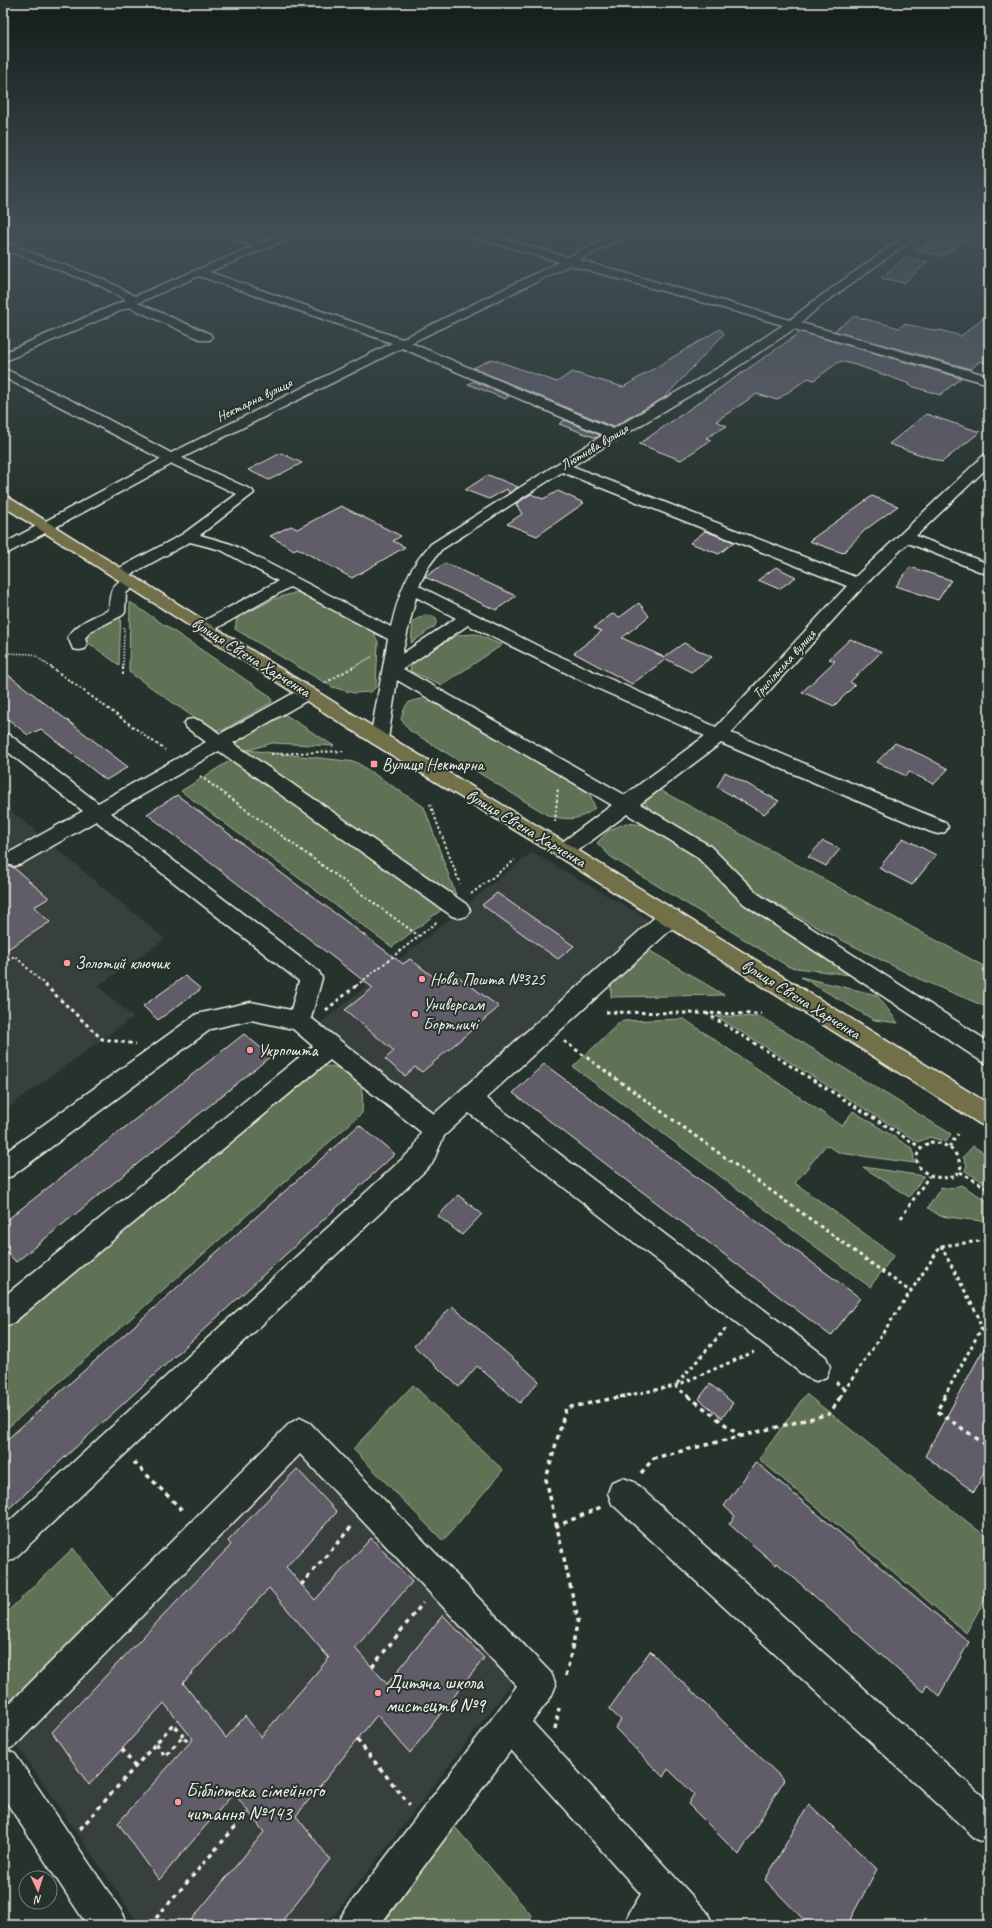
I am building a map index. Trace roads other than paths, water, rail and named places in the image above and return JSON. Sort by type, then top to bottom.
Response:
[{"type":"main road","name":"вулиця Євгена Харченка","points":[[3,500],[379,739],[564,851],[989,1117]]},
{"type":"street","points":[[3,358],[87,321]]},
{"type":"street","points":[[173,321],[206,337]]},
{"type":"street","points":[[342,321],[389,337],[615,435]]},
{"type":"street","name":"Нектарна вулиця","points":[[3,550],[33,535],[45,526],[170,458],[450,321]]},
{"type":"street","points":[[782,321],[989,380]]},
{"type":"street","name":"Лютнева вулиця","points":[[379,739],[396,640],[411,588],[416,573],[436,547],[561,467],[727,368],[797,321]]},
{"type":"street","points":[[3,372],[74,407],[170,458],[247,493],[188,537],[126,578],[118,591],[116,612],[85,627],[76,637],[79,645]]},
{"type":"street","name":"Трипільська вулиця","points":[[564,851],[720,734],[857,584],[989,458]]},
{"type":"street","points":[[561,467],[857,584]]},
{"type":"street","points":[[188,537],[226,547],[396,640]]},
{"type":"street","points":[[906,537],[989,570]]},
{"type":"street","points":[[204,628],[290,581]]},
{"type":"street","points":[[411,588],[466,619],[596,680],[938,827]]},
{"type":"street","points":[[466,619],[391,669],[627,804],[703,851],[752,899],[989,1054]]},
{"type":"street","points":[[14,859],[307,693]]},
{"type":"street","points":[[193,724],[237,756],[460,905]]},
{"type":"street","points":[[3,739],[311,978],[302,1024]]},
{"type":"street","points":[[3,1548],[423,1156],[434,1129],[670,917]]},
{"type":"street","points":[[3,1168],[205,1021],[251,1011],[302,1024],[434,1129]]},
{"type":"street","points":[[4,1311],[330,1046]]},
{"type":"street","points":[[469,1099],[816,1367]]},
{"type":"street","points":[[3,1734],[300,1433],[539,1685],[357,1925]]},
{"type":"street","points":[[615,1499],[989,1826]]},
{"type":"street","points":[[509,1723],[694,1925]]},
{"type":"street","points":[[3,1766],[109,1925]]},
{"type":"street","points":[[643,1925],[664,1892]]},
{"type":"place","name":"Вулиця Нектарна","points":[[374,764]]},
{"type":"place","name":"Золотий ключик","points":[[67,963]]},
{"type":"place","name":"Нова Пошта №325","points":[[422,979]]},
{"type":"place","name":"Универсам Бортничі","points":[[415,1014]]},
{"type":"place","name":"Укрпошта","points":[[250,1050]]},
{"type":"place","name":"Дитяча школа мистецтв №9","points":[[378,1693]]},
{"type":"place","name":"Бібліотека сімейного читання №143","points":[[178,1802]]}]
